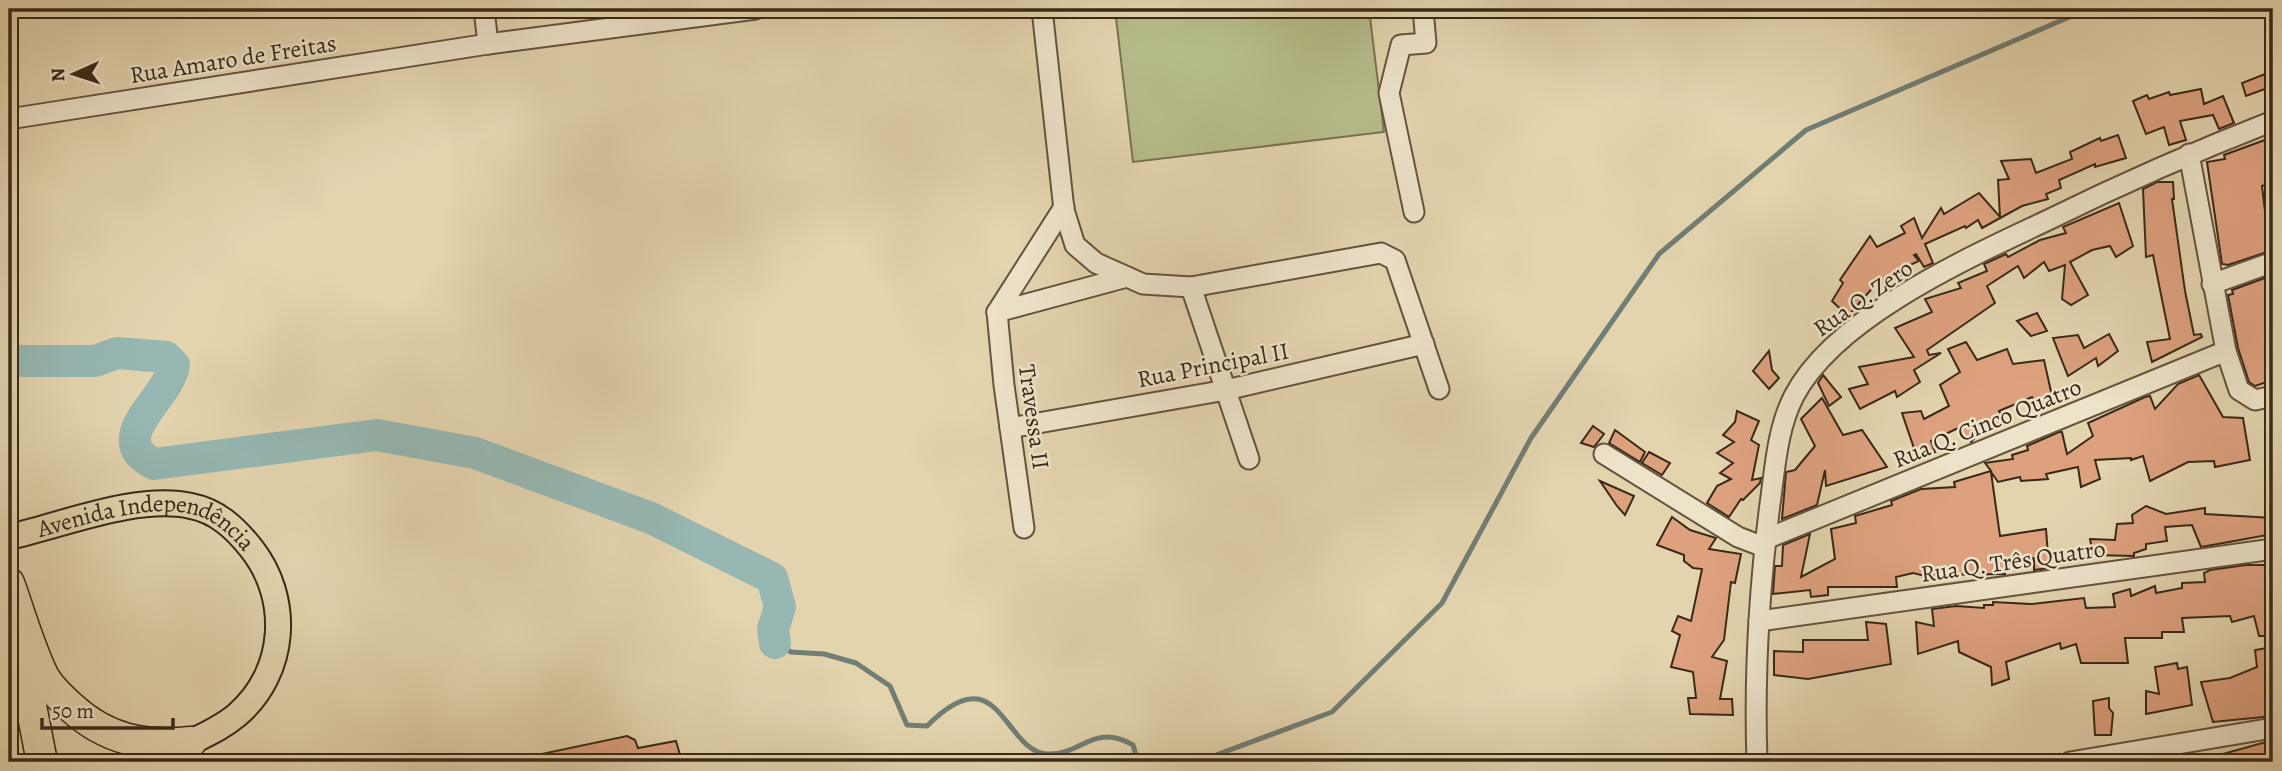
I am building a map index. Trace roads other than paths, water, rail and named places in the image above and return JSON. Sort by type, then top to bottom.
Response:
[{"type":"highway","points":[[9,584],[44,677],[74,710],[88,722],[120,738],[155,744],[191,742]]},
{"type":"highway","points":[[9,584],[42,762]]},
{"type":"highway","points":[[166,762],[191,742]]},
{"type":"main road","name":"Avenida Independência","points":[[9,537],[90,516],[175,503],[209,511],[242,537],[264,565],[274,591],[279,617],[275,653],[269,671],[250,701],[224,725],[191,742]]},
{"type":"street","points":[[484,9],[488,44]]},
{"type":"street","name":"Rua Amaro de Freitas","points":[[9,119],[488,44],[757,9]]},
{"type":"street","points":[[1042,9],[1064,207],[1075,245],[1096,263],[1143,284],[1191,287],[1381,253],[1395,260],[1439,389]]},
{"type":"street","points":[[1414,212],[1389,93],[1401,45],[1426,43],[1423,9]]},
{"type":"street","name":"Rua Q. Zero","points":[[1757,762],[1755,704],[1759,621],[1765,543],[1777,453],[1793,397],[1822,356],[1860,325],[1959,263],[2189,153],[2273,121]]},
{"type":"street","points":[[2189,153],[2226,351],[2239,390],[2255,400],[2273,396]]},
{"type":"street","points":[[997,312],[1064,207]]},
{"type":"street","points":[[2212,284],[2273,262]]},
{"type":"street","points":[[997,312],[1128,277]]},
{"type":"street","points":[[1191,287],[1249,459]]},
{"type":"street","name":"Travessa II","points":[[997,312],[1024,528]]},
{"type":"street","name":"Rua Principal II","points":[[1010,428],[1226,390],[1424,344]]},
{"type":"street","name":"Rua Q. Cinco Quatro","points":[[1765,543],[2226,351]]},
{"type":"street","points":[[1604,454],[1727,531],[1765,543]]},
{"type":"street","name":"Rua Q. Três Quatro","points":[[1759,621],[2273,549]]},
{"type":"street","points":[[2070,762],[2273,728]]},
{"type":"waterway","points":[[1197,762],[1332,712],[1442,603],[1531,438],[1659,254],[1806,130],[2088,9]]},
{"type":"waterway","points":[[22,361],[95,361],[117,353],[166,357],[174,365],[170,378],[143,418],[135,442],[140,454],[154,464],[377,435],[475,453],[651,518],[772,578],[780,607],[773,629],[775,643]]},
{"type":"waterway","points":[[775,643],[791,652],[824,654],[856,663],[890,686],[907,725],[927,726],[951,706],[970,699],[985,702],[998,711],[1032,749],[1047,754],[1059,753],[1097,738],[1107,737],[1133,745],[1138,762]]}]
